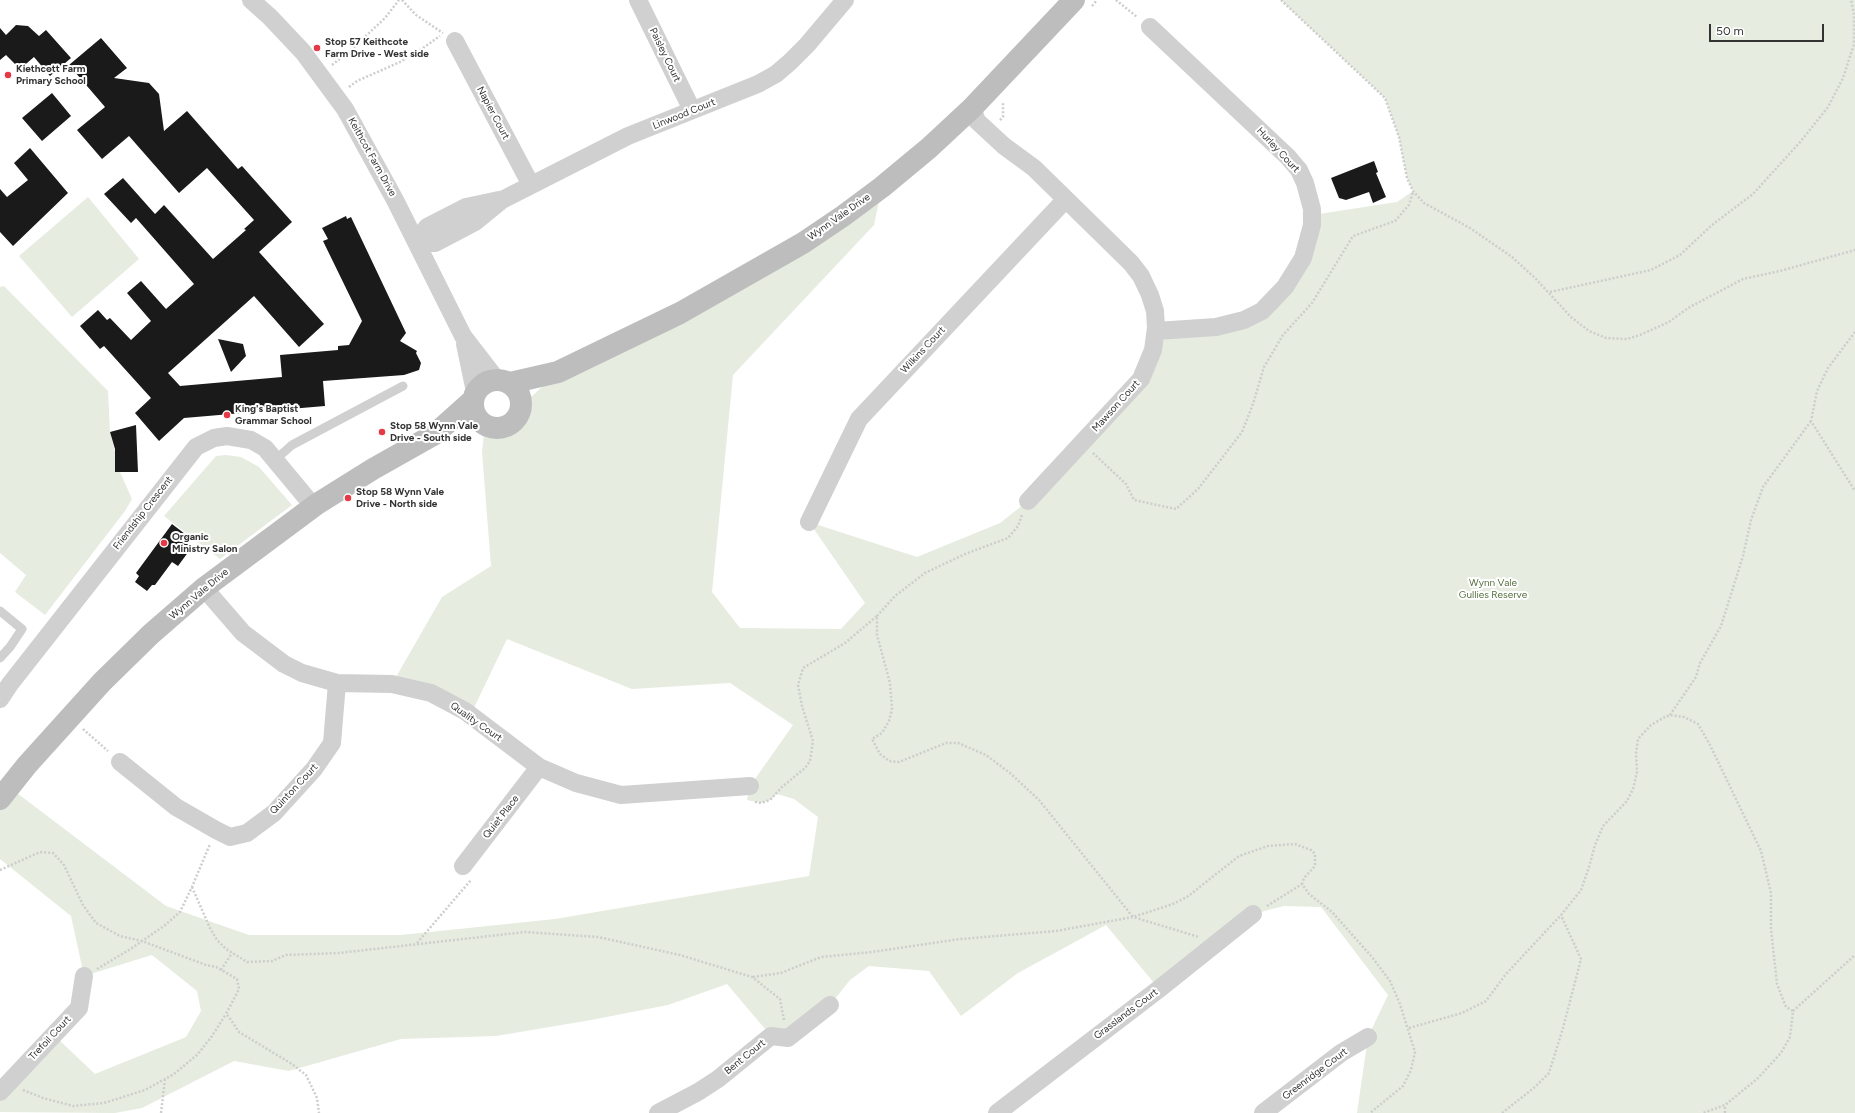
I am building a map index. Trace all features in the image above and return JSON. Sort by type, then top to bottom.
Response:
[{"type":"main road","name":"Wynn Vale Drive","points":[[521,409],[537,390],[558,372],[680,313],[803,243],[882,187],[929,148],[972,108],[1074,0]]},
{"type":"main road","name":"Wynn Vale Drive","points":[[503,382],[558,372]]},
{"type":"main road","points":[[503,382],[519,395],[521,409],[510,425],[497,428],[485,425],[475,414],[474,396],[484,383],[503,382]]},
{"type":"main road","name":"Wynn Vale Drive","points":[[0,799],[27,765],[70,716],[151,634],[204,588],[314,506],[373,469],[435,434],[474,396]]},
{"type":"main road","name":"Wynn Vale Drive","points":[[435,434],[465,427],[485,425]]},
{"type":"street","name":"Keithcot Farm Drive","points":[[250,0],[285,32],[336,96],[367,146],[463,336],[503,382]]},
{"type":"street","name":"Paisley Court","points":[[638,0],[692,110]]},
{"type":"street","name":"Linwood Court","points":[[416,242],[435,243],[475,222],[502,200],[628,136],[742,91],[776,74],[807,45],[846,0]]},
{"type":"street","name":"Hurley Court","points":[[1150,28],[1288,157],[1299,170],[1305,183],[1312,209],[1312,225],[1303,258],[1285,287],[1262,311],[1244,320],[1216,327],[1156,331]]},
{"type":"street","name":"Napier Court","points":[[449,37],[531,185]]},
{"type":"street","name":"Mawson Court","points":[[972,108],[977,121],[1004,146],[1034,168],[1127,258],[1141,276],[1150,295],[1155,311],[1156,331],[1153,350],[1141,379],[1028,501]]},
{"type":"street","name":"Wilkins Court","points":[[810,522],[859,419],[1066,199]]},
{"type":"street","name":"Keithcot Farm Drive","points":[[463,336],[474,396]]},
{"type":"street","name":"Friendship Crescent","points":[[0,700],[10,684],[196,447],[214,438],[227,436],[251,440],[265,448],[314,506]]},
{"type":"street","name":"Quality Court","points":[[204,588],[243,633],[284,664],[302,673],[337,683],[392,684],[431,693],[465,711],[539,767],[576,783],[620,795],[750,786]]},
{"type":"street","name":"Quinton Court","points":[[120,762],[176,807],[216,830],[230,837],[247,833],[274,813],[314,769],[332,743],[337,683]]},
{"type":"street","name":"Quiet Place","points":[[463,866],[539,767]]},
{"type":"street","name":"Grasslands Court","points":[[997,1113],[1254,914]]},
{"type":"street","name":"Trefoil Court","points":[[4,1088],[78,1008],[84,976]]},
{"type":"street","points":[[788,1038],[830,1005]]},
{"type":"street","name":"Bent Court","points":[[658,1113],[698,1092],[718,1079],[771,1036],[788,1038]]},
{"type":"street","name":"Greenridge Court","points":[[1263,1113],[1341,1053],[1368,1037]]},
{"type":"lane","points":[[274,460],[292,445],[404,386]]},
{"type":"lane","points":[[0,611],[22,629],[10,647],[0,658]]},
{"type":"path","points":[[320,74],[385,18],[399,0]]},
{"type":"path","points":[[402,0],[416,15],[449,37]]},
{"type":"path","points":[[1116,0],[1150,28]]},
{"type":"path","points":[[1281,0],[1385,98],[1399,137],[1407,178],[1413,191],[1424,203],[1470,228],[1512,257],[1549,292],[1571,317],[1589,331],[1606,338],[1626,339],[1640,335],[1669,322],[1688,308],[1743,279],[1780,271],[1855,250]]},
{"type":"path","points":[[1549,292],[1651,270],[1680,255],[1712,225],[1753,194],[1806,136],[1828,107],[1843,78],[1854,44],[1854,14],[1851,0]]},
{"type":"path","points":[[336,96],[356,81],[449,37]]},
{"type":"path","points":[[1082,443],[1126,484],[1134,500],[1176,509],[1198,489],[1242,432],[1254,404],[1264,367],[1284,335],[1312,303],[1354,236],[1395,221],[1409,205],[1413,191]]},
{"type":"path","points":[[1409,1028],[1462,1013],[1486,1001],[1511,968],[1561,915],[1581,890],[1595,845],[1603,826],[1627,800],[1634,789],[1637,772],[1636,753],[1638,739],[1651,725],[1670,715],[1696,677],[1700,663],[1721,626],[1743,556],[1751,520],[1763,487],[1812,421],[1819,385],[1828,368],[1855,332]]},
{"type":"path","points":[[1812,421],[1855,491]]},
{"type":"path","points":[[750,786],[747,800],[761,803],[770,800],[782,787],[805,768],[812,753],[813,741],[802,706],[798,685],[802,668],[845,642],[878,616],[895,596],[925,573],[965,554],[1008,538],[1018,526],[1028,501]]},
{"type":"path","points":[[878,616],[877,635],[890,683],[892,709],[889,721],[882,733],[872,739],[880,754],[889,761],[899,762],[946,743],[958,743],[986,755],[1010,773],[1039,800],[1133,917],[1216,942]]},
{"type":"path","points":[[1670,715],[1684,717],[1698,724],[1710,745],[1761,852],[1771,893],[1770,929],[1777,984],[1786,1007],[1793,1011]]},
{"type":"path","points":[[70,716],[120,762]]},
{"type":"path","points":[[84,976],[142,941],[164,926],[180,912],[192,888],[216,830]]},
{"type":"path","points":[[752,977],[781,973],[821,956],[872,952],[960,939],[1056,931],[1133,917],[1173,904],[1187,897],[1239,856],[1268,846],[1295,844],[1307,848],[1315,854],[1315,866],[1304,878],[1302,884],[1254,914]]},
{"type":"path","points":[[0,870],[40,852],[53,853],[64,865],[83,905],[96,923],[120,936],[142,941],[221,970],[237,979],[239,983],[239,989],[226,1014],[198,1054],[174,1074],[145,1090],[104,1104],[73,1106],[4,1088]]},
{"type":"path","points":[[416,944],[471,880],[463,866]]},
{"type":"path","points":[[1302,884],[1309,894],[1332,912],[1372,956],[1390,981],[1409,1028],[1415,1052],[1411,1070],[1402,1086],[1370,1113]]},
{"type":"path","points":[[192,888],[217,940],[232,953],[247,962],[272,961],[286,955],[339,953],[525,932],[598,937],[680,955],[752,977],[780,999],[788,1038]]},
{"type":"path","points":[[1502,1113],[1535,1087],[1549,1073],[1563,1028],[1581,959],[1561,915]]},
{"type":"path","points":[[221,970],[232,953]]},
{"type":"path","points":[[1703,1113],[1725,1105],[1757,1079],[1781,1053],[1790,1037],[1793,1011],[1855,955]]},
{"type":"path","points":[[226,1014],[230,1017],[239,1032],[292,1064],[306,1075],[317,1098],[319,1113]]},
{"type":"path","points":[[161,1113],[165,1079]]},
{"type":"path","points":[[1725,1105],[1725,1113]]},
{"type":"green space","name":"Wynn Vale Gullies Reserve","points":[[1281,0],[1855,0],[1855,1113],[1357,1113],[1368,1037],[1388,995],[1321,907],[1284,906],[1253,914],[1159,989],[1106,925],[1018,973],[961,1016],[929,971],[869,966],[850,980],[830,1005],[788,1038],[771,1036],[727,984],[668,1005],[591,1020],[496,1036],[401,1039],[289,1071],[234,1061],[142,1108],[115,1113],[0,1112],[0,1092],[54,1035],[95,1074],[186,1037],[201,1011],[197,991],[152,955],[84,976],[71,916],[0,859],[0,799],[9,787],[166,906],[249,935],[401,935],[555,919],[809,876],[818,817],[794,799],[777,794],[770,800],[761,803],[747,800],[750,786],[793,725],[730,683],[632,689],[507,639],[470,716],[392,684],[442,597],[491,566],[482,452],[485,425],[497,428],[510,425],[515,421],[530,398],[558,372],[882,187],[874,225],[733,375],[712,592],[740,628],[841,629],[865,603],[809,522],[917,557],[1000,523],[1028,501],[1127,396],[1156,331],[1244,320],[1285,287],[1312,215],[1397,202],[1413,191],[1407,178],[1399,137],[1385,98]]},
{"type":"green space","points":[[88,197],[139,259],[72,317],[19,256]]},
{"type":"green space","points":[[4,286],[108,391],[110,432],[120,472],[132,499],[125,511],[45,615],[15,592],[26,575],[0,553],[0,287]]},
{"type":"green space","points":[[226,455],[241,457],[259,467],[292,505],[220,559],[164,516],[216,456]]},
{"type":"building","points":[[16,25],[28,26],[39,36],[46,30],[71,58],[50,76],[34,57],[20,69],[6,55],[0,60],[0,28],[6,35]]},
{"type":"building","points":[[101,38],[127,68],[114,78],[149,83],[159,94],[164,131],[187,111],[238,169],[242,166],[292,222],[259,252],[324,324],[299,347],[254,296],[168,373],[180,386],[282,377],[280,355],[338,350],[338,346],[349,345],[362,321],[323,241],[328,239],[322,228],[346,216],[347,219],[351,217],[406,333],[400,341],[417,351],[416,353],[421,363],[419,370],[404,375],[323,381],[325,406],[184,418],[159,441],[135,413],[151,398],[104,346],[100,349],[80,326],[98,310],[107,320],[110,318],[131,340],[151,321],[127,293],[141,281],[166,309],[194,284],[136,218],[131,223],[104,194],[123,178],[155,214],[164,205],[213,259],[246,230],[244,229],[254,220],[207,168],[179,193],[129,136],[102,159],[77,130],[105,107],[69,65]]},
{"type":"building","points":[[52,93],[71,116],[42,141],[22,118]]},
{"type":"building","points":[[30,148],[68,193],[13,246],[0,232],[0,189],[7,197],[28,180],[14,163]]},
{"type":"building","points":[[1374,161],[1378,172],[1376,173],[1386,197],[1373,203],[1369,192],[1346,200],[1339,198],[1331,178]]},
{"type":"building","points":[[218,339],[243,344],[246,356],[231,372]]},
{"type":"building","points":[[136,425],[138,472],[115,472],[115,449],[110,432]]},
{"type":"building","points":[[172,524],[189,537],[186,542],[192,547],[178,566],[172,562],[155,585],[152,585],[147,591],[135,582],[139,576],[136,573]]},
{"type":"place","name":"Stop 57 Keithcote Farm Drive - West side","points":[[317,48]]},
{"type":"place","name":"Kiethcott Farm Primary School","points":[[8,75]]},
{"type":"place","name":"King's Baptist Grammar School","points":[[227,415]]},
{"type":"place","name":"Stop 58 Wynn Vale Drive - South side","points":[[382,432]]},
{"type":"place","name":"Stop 58 Wynn Vale Drive - North side","points":[[348,498]]},
{"type":"place","name":"Organic Ministry Salon","points":[[164,543]]}]
